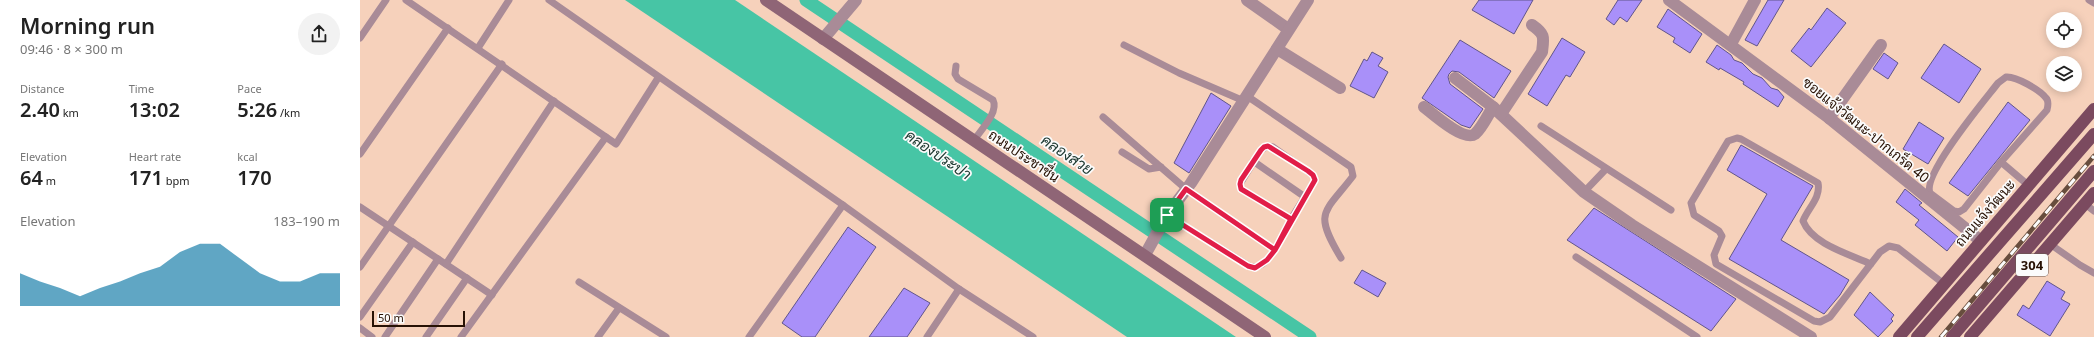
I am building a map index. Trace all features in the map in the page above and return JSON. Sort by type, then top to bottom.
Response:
[{"type":"main road","name":"ถนนประชาชื่น","points":[[766,0],[826,36],[977,135],[1147,252],[1265,337]]},
{"type":"main road","name":"ถนนแจ้งวัฒนะ","points":[[1899,337],[2094,109]]},
{"type":"main road","name":"304","points":[[1917,337],[2094,134]]},
{"type":"main road","name":"304","points":[[1952,337],[2094,171]]},
{"type":"main road","name":"304","points":[[1970,337],[2050,244],[2089,207],[2094,193]]},
{"type":"street","points":[[826,36],[856,0]]},
{"type":"street","points":[[1247,0],[1288,29]]},
{"type":"street","points":[[1147,252],[1167,215],[1186,189],[1308,0]]},
{"type":"street","name":"ซอยแจ้งวัฒนะ-ปากเกร็ด 40","points":[[1669,0],[1731,44],[1829,118],[1981,241]]},
{"type":"street","points":[[1731,44],[1755,0]]},
{"type":"street","points":[[1424,107],[1456,131],[1469,136],[1475,134],[1497,111],[1542,52],[1544,40],[1541,31],[1532,25]]},
{"type":"street","points":[[1829,118],[1881,45]]},
{"type":"street","points":[[1277,49],[1340,88]]},
{"type":"street","points":[[1455,78],[1497,111],[1584,192],[1632,225],[1811,337]]},
{"type":"lane","points":[[360,38],[386,0]]},
{"type":"lane","points":[[406,0],[502,64],[616,144],[658,78]]},
{"type":"lane","points":[[478,48],[509,0]]},
{"type":"lane","points":[[549,0],[658,78],[843,205],[959,289],[1033,337]]},
{"type":"lane","points":[[2089,0],[2094,3]]},
{"type":"lane","points":[[360,154],[448,28]]},
{"type":"lane","points":[[1124,45],[1179,73],[1245,99],[1351,168],[1353,176],[1326,208],[1325,221],[1327,235],[1341,258]]},
{"type":"lane","points":[[360,267],[502,64]]},
{"type":"lane","points":[[956,66],[955,74],[958,79],[993,100],[995,106],[993,112],[977,135]]},
{"type":"lane","points":[[2006,77],[2011,77],[2017,78],[2046,98],[2048,110],[2001,162],[1964,209],[1959,212],[1949,209],[1929,190],[1931,181],[1951,143],[1998,83],[2006,77]]},
{"type":"lane","points":[[446,264],[554,100]]},
{"type":"lane","points":[[1102,117],[1186,189],[1275,250]]},
{"type":"lane","points":[[1540,126],[1671,210]]},
{"type":"lane","points":[[461,337],[606,137]]},
{"type":"lane","points":[[1871,264],[1815,238],[1806,230],[1803,221],[1817,197],[1819,190],[1818,183],[1742,139],[1737,138],[1728,141],[1691,203],[1694,215],[1719,231],[1722,236],[1714,255],[1716,264],[1814,321],[1820,322],[1830,317],[1884,248],[1894,246],[1944,284]]},
{"type":"lane","points":[[1167,215],[1248,266],[1255,268],[1260,266],[1275,250],[1291,219],[1315,180],[1313,175],[1308,171],[1268,146],[1264,147],[1241,180],[1241,189],[1291,219]]},
{"type":"lane","points":[[1122,152],[1149,169],[1161,167]]},
{"type":"lane","points":[[1253,161],[1305,198]]},
{"type":"lane","points":[[2001,162],[2028,185]]},
{"type":"lane","points":[[1584,192],[1606,169]]},
{"type":"lane","points":[[749,337],[843,205]]},
{"type":"lane","points":[[361,209],[492,295]]},
{"type":"lane","points":[[360,317],[413,242]]},
{"type":"lane","points":[[2050,244],[2094,273]]},
{"type":"lane","points":[[1576,257],[1697,337]]},
{"type":"lane","points":[[384,337],[438,259]]},
{"type":"lane","points":[[426,337],[467,278]]},
{"type":"lane","points":[[579,282],[666,337]]},
{"type":"lane","points":[[927,337],[959,289]]},
{"type":"lane","points":[[598,337],[619,308]]},
{"type":"lane","points":[[360,328],[372,337]]},
{"type":"water","name":"คลองประปา","points":[[625,0],[735,0],[1236,337],[1127,337]]},
{"type":"building","points":[[1479,0],[1533,0],[1514,34],[1472,10]]},
{"type":"building","points":[[1618,0],[1642,0],[1627,22],[1620,17],[1614,25],[1606,19]]},
{"type":"building","points":[[1768,0],[1784,0],[1757,46],[1745,40]]},
{"type":"building","points":[[1827,8],[1846,23],[1811,67],[1791,51],[1809,28],[1811,30]]},
{"type":"building","points":[[1668,9],[1702,34],[1690,53],[1673,42],[1675,38],[1657,27]]},
{"type":"building","points":[[1562,38],[1585,52],[1570,77],[1566,75],[1547,106],[1528,94]]},
{"type":"building","points":[[1460,40],[1511,71],[1494,98],[1459,72],[1452,71],[1449,74],[1448,77],[1450,84],[1483,109],[1470,128],[1461,125],[1422,98]]},
{"type":"building","points":[[1944,44],[1981,69],[1959,103],[1921,78]]},
{"type":"building","points":[[1717,45],[1731,55],[1734,60],[1742,63],[1753,74],[1762,78],[1771,88],[1778,90],[1784,97],[1778,107],[1743,84],[1744,82],[1720,68],[1719,70],[1706,62]]},
{"type":"building","points":[[1372,52],[1383,58],[1378,66],[1388,72],[1374,98],[1350,86],[1364,59],[1367,61]]},
{"type":"building","points":[[1884,53],[1898,63],[1888,79],[1873,69]]},
{"type":"building","points":[[1211,93],[1231,106],[1189,173],[1174,163]]},
{"type":"building","points":[[2008,102],[2030,120],[1968,196],[1949,183]]},
{"type":"building","points":[[1919,122],[1944,138],[1928,164],[1903,149]]},
{"type":"building","points":[[1741,145],[1813,186],[1781,240],[1849,280],[1840,295],[1824,314],[1729,259],[1767,194],[1727,170]]},
{"type":"building","points":[[1905,189],[1922,203],[1919,205],[1958,237],[1947,251],[1915,225],[1919,220],[1896,202]]},
{"type":"building","points":[[1594,208],[1736,299],[1711,331],[1567,240]]},
{"type":"building","points":[[848,227],[876,247],[815,337],[802,337],[782,323]]},
{"type":"building","points":[[1362,270],[1386,283],[1378,297],[1354,283]]},
{"type":"building","points":[[2047,281],[2065,292],[2061,299],[2070,304],[2050,336],[2017,315],[2023,305],[2029,309]]},
{"type":"building","points":[[904,288],[930,303],[907,337],[869,337]]},
{"type":"building","points":[[1870,292],[1894,315],[1891,319],[1893,321],[1878,337],[1854,315]]},
{"type":"waterway","name":"คลองส่วย","points":[[806,0],[1310,337]]},
{"type":"railway","points":[[1941,337],[2094,156]]},
{"type":"route","points":[[1167,215],[1186,189],[1275,250],[1291,219],[1241,189],[1241,180],[1261,150],[1268,146],[1273,147],[1308,171],[1313,175],[1315,180],[1291,219],[1275,250],[1267,260],[1255,268],[1248,266],[1167,215]]}]
